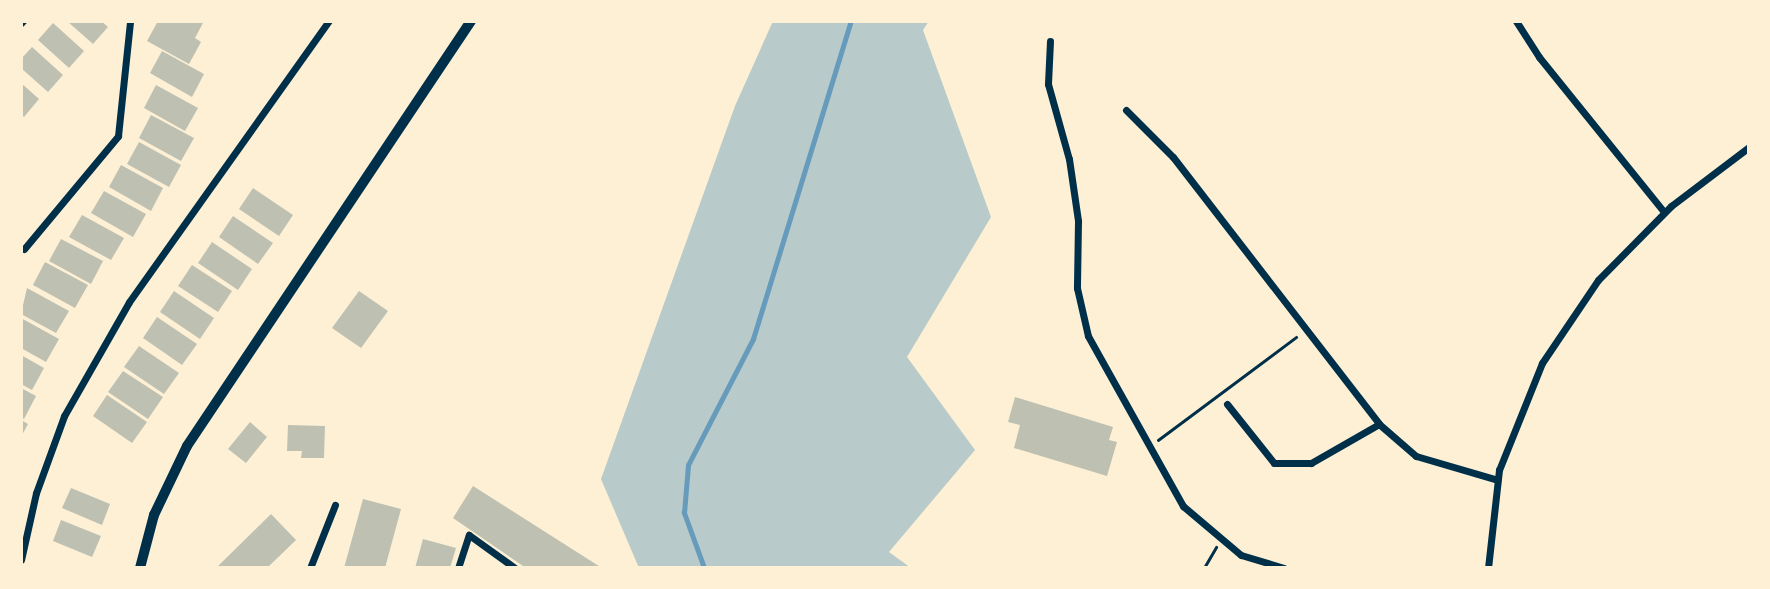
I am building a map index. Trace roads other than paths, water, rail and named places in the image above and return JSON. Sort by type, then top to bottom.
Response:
[{"type":"street","points":[[22,251],[118,136],[130,21]]},
{"type":"street","points":[[21,560],[36,493],[64,416],[96,359],[129,302],[329,21]]},
{"type":"street","points":[[139,568],[155,515],[193,436],[471,21]]},
{"type":"street","points":[[1516,21],[1539,57],[1664,212]]},
{"type":"street","points":[[1050,41],[1048,83],[1069,159],[1078,221],[1077,288],[1088,337],[1183,506],[1241,555],[1284,568]]},
{"type":"street","points":[[1126,110],[1173,157],[1379,424],[1416,456],[1498,480]]},
{"type":"street","points":[[1488,568],[1498,480],[1542,363],[1598,280],[1664,212],[1749,147]]},
{"type":"street","points":[[1227,404],[1274,463],[1311,463],[1379,424]]},
{"type":"street","points":[[310,568],[335,505]]},
{"type":"street","points":[[458,568],[469,535],[515,568]]},
{"type":"waterway","points":[[704,568],[684,513],[688,465],[753,339],[851,21]]}]
